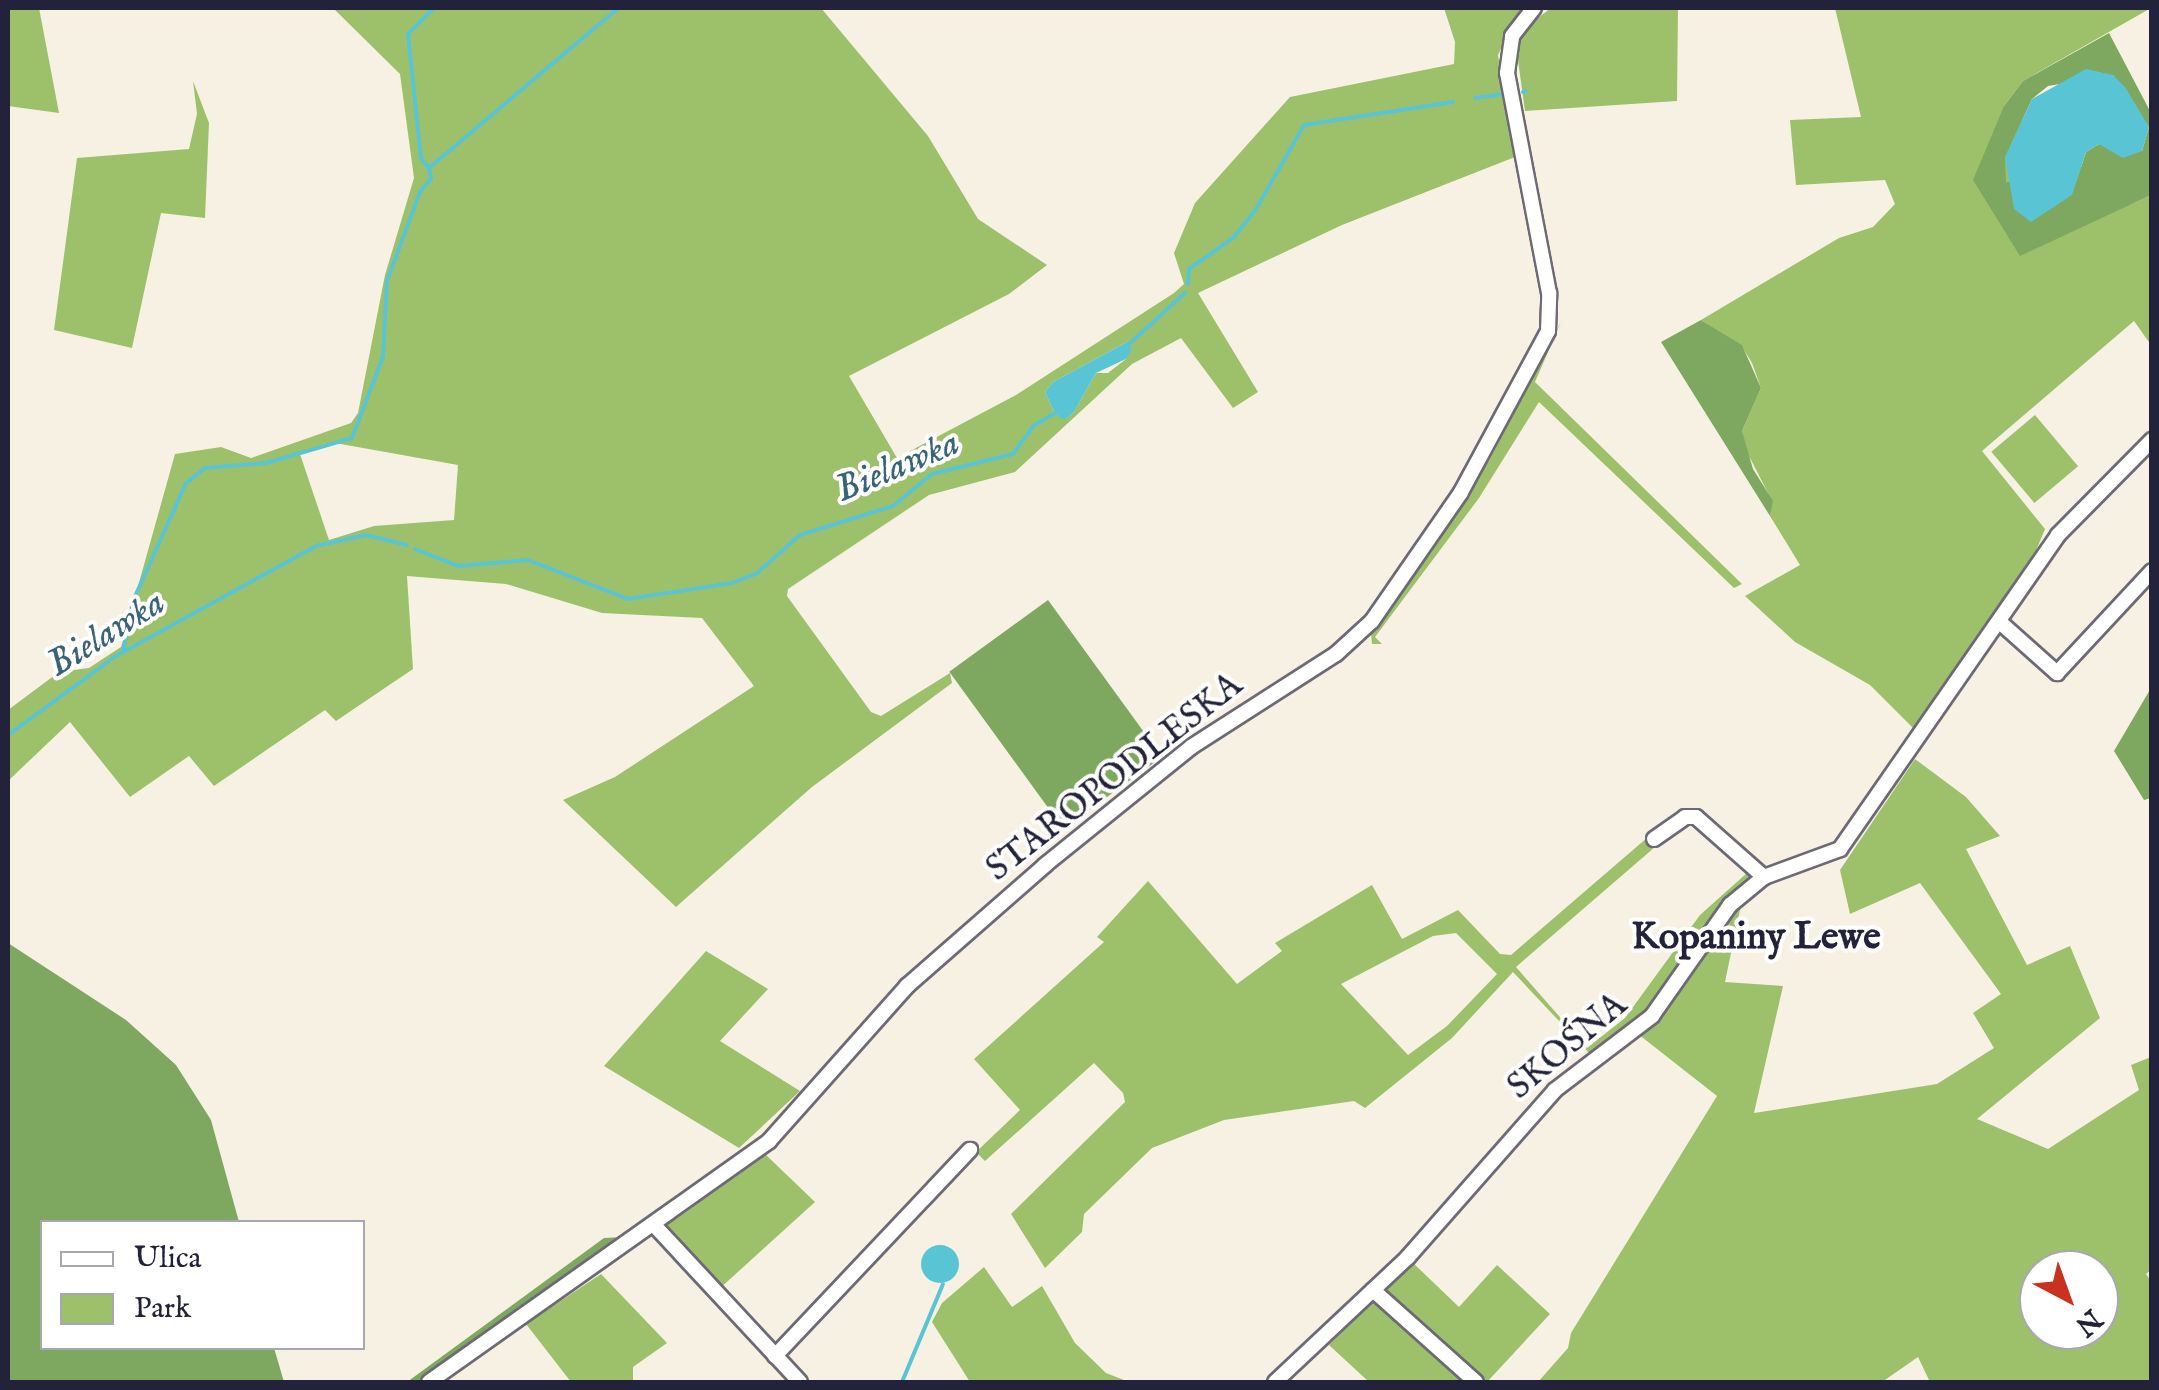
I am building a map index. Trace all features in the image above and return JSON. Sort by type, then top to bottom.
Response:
[{"type":"street","name":"STAROPODLESKA","points":[[429,1382],[655,1226],[768,1141],[907,986],[1046,865],[1191,747],[1336,654],[1372,621],[1460,494],[1548,331],[1549,293],[1508,72],[1512,36],[1534,8]]},
{"type":"street","name":"SKOŚNA","points":[[1275,1382],[1373,1290],[1555,1090],[1652,1016],[1699,943],[1764,877],[1840,849],[2002,624],[2058,535],[2152,440]]},
{"type":"street","points":[[2002,624],[2058,673],[2152,570]]},
{"type":"street","points":[[1654,838],[1685,816],[1696,816],[1764,877]]},
{"type":"street","points":[[775,1356],[970,1150]]},
{"type":"street","points":[[655,1226],[800,1382]]},
{"type":"street","points":[[1373,1290],[1476,1382]]},
{"type":"green space","points":[[8,8],[39,8],[59,113],[8,106]]},
{"type":"green space","points":[[333,8],[821,8],[928,136],[978,219],[1047,265],[1009,294],[849,376],[897,458],[1016,395],[1184,284],[1174,253],[1195,203],[1290,97],[1454,64],[1455,42],[1444,8],[1521,8],[1498,55],[1515,157],[1342,225],[1198,293],[1258,392],[1233,408],[1181,338],[1132,364],[1015,472],[929,495],[788,589],[787,596],[871,712],[881,716],[950,673],[952,683],[812,787],[676,907],[563,800],[615,777],[754,686],[702,618],[602,613],[506,584],[407,576],[413,669],[336,721],[325,710],[214,786],[189,756],[130,797],[70,722],[8,781],[8,710],[59,672],[89,668],[121,647],[175,454],[221,447],[251,458],[351,423],[358,413],[385,275],[414,178],[400,74]],"holes":[[[1127,342],[1126,359],[1108,373],[1096,373],[1074,412],[1066,419],[1055,414],[1045,392],[1053,382]],[[335,443],[458,465],[454,520],[374,526],[329,540],[300,454]]]},
{"type":"green space","points":[[1551,8],[1678,8],[1677,101],[1525,111],[1516,46],[1526,27]]},
{"type":"green space","points":[[1835,8],[2151,8],[2023,81],[2004,106],[2129,205],[2151,195],[2151,345],[2134,321],[1982,451],[2045,529],[2030,565],[1916,731],[1870,685],[1795,642],[1745,596],[1800,565],[1770,516],[1772,501],[1745,448],[1742,431],[1761,388],[1752,363],[1741,345],[1701,320],[1839,238],[1873,227],[1895,204],[1885,180],[1796,185],[1790,120],[1861,117]]},
{"type":"green space","points":[[2109,33],[2151,113],[2151,195],[2020,256],[1973,180],[2004,106],[2023,81]],"holes":[[[2113,75],[2149,127],[2142,151],[2099,144],[2086,152],[2076,183],[2006,182],[2005,157],[2032,99],[2048,86]]]},
{"type":"green space","points":[[193,81],[209,123],[205,218],[161,213],[132,348],[54,330],[77,158],[189,149],[197,114]]},
{"type":"green space","points":[[1701,320],[1742,345],[1761,388],[1742,431],[1753,469],[1773,501],[1770,516],[1661,342]]},
{"type":"green space","points":[[1561,322],[1535,382],[1742,584],[1734,588],[1539,402],[1479,498],[1375,637],[1382,644],[1372,644],[1371,633],[1490,459]]},
{"type":"green space","points":[[2035,415],[2078,466],[2034,503],[1991,452]]},
{"type":"green space","points":[[1048,600],[1162,757],[1063,829],[949,672]]},
{"type":"green space","points":[[2151,688],[2151,798],[2144,800],[2114,751]]},
{"type":"green space","points":[[1915,759],[1966,797],[2000,836],[1966,849],[2027,965],[2070,946],[2100,1018],[1977,1119],[2048,1149],[2139,1090],[2131,1065],[2151,1057],[2152,1269],[2146,1274],[2151,1281],[2151,1382],[1930,1382],[1918,1357],[1882,1382],[1538,1382],[1568,1348],[1571,1333],[1717,1096],[1638,1034],[1735,906],[1741,905],[1725,982],[1783,986],[1754,1113],[1937,1084],[1994,1048],[1973,1013],[2001,994],[1920,883],[1850,914],[1840,870]]},
{"type":"green space","points":[[1648,837],[1655,847],[1516,967],[1587,1048],[1625,1018],[1700,915],[1747,873],[1744,867],[1755,877],[1692,942],[1647,1013],[1590,1054],[1513,972],[1452,1038],[1365,1108],[1354,1101],[1224,1120],[1152,1148],[1084,1214],[1082,1232],[1045,1268],[1011,1214],[1125,1102],[1123,1093],[1094,1063],[985,1161],[976,1152],[1020,1110],[974,1059],[1104,942],[1097,937],[1148,881],[1237,984],[1282,951],[1275,943],[1372,885],[1402,939],[1458,910],[1500,954],[1511,955]],"holes":[[[1456,933],[1497,974],[1447,1026],[1408,1055],[1341,984],[1433,936]]]},
{"type":"green space","points":[[8,943],[126,1020],[176,1065],[211,1120],[238,1220],[40,1220],[40,1350],[275,1350],[284,1382],[8,1382]]},
{"type":"green space","points":[[706,951],[768,989],[720,1041],[800,1091],[739,1148],[604,1066]]},
{"type":"green space","points":[[765,1154],[815,1202],[718,1290],[662,1227]]},
{"type":"green space","points":[[624,1237],[422,1382],[407,1382],[604,1238]]},
{"type":"green space","points":[[1411,1261],[1459,1307],[1497,1265],[1550,1314],[1487,1382],[1369,1382],[1329,1345]]},
{"type":"green space","points":[[984,1267],[1012,1307],[1042,1286],[1075,1343],[1106,1373],[1129,1382],[970,1382],[932,1322],[942,1303]]},
{"type":"green space","points":[[601,1274],[667,1343],[633,1367],[633,1382],[571,1382],[526,1324]]},
{"type":"water","points":[[2086,69],[2113,75],[2125,87],[2149,127],[2142,151],[2123,158],[2099,144],[2086,152],[2072,195],[2031,222],[2014,209],[2005,157],[2032,99]]},
{"type":"water","points":[[1127,342],[1132,350],[1126,359],[1096,373],[1074,412],[1065,420],[1055,414],[1045,392],[1053,382]]},
{"type":"water","points":[[940,1245],[953,1251],[959,1264],[953,1277],[940,1283],[927,1277],[921,1264],[927,1251]]},
{"type":"waterway","points":[[429,168],[421,158],[408,34],[434,8]]},
{"type":"waterway","points":[[123,652],[133,601],[186,483],[205,468],[266,463],[352,438],[383,357],[387,281],[420,192],[431,179],[429,168],[618,8]]},
{"type":"waterway","name":"Bielawka","points":[[1475,98],[1502,94]]},
{"type":"waterway","name":"Bielawka","points":[[1188,284],[1189,269],[1233,238],[1255,211],[1304,125],[1453,102]]},
{"type":"waterway","name":"Bielawka","points":[[1126,347],[1185,293]]},
{"type":"waterway","name":"Bielawka","points":[[415,549],[458,566],[528,560],[628,599],[732,583],[756,574],[800,535],[893,506],[932,474],[1013,454],[1033,426],[1057,412]]},
{"type":"waterway","name":"Bielawka","points":[[8,735],[116,656],[316,546],[366,535],[407,545]]},
{"type":"waterway","points":[[902,1382],[943,1284]]},
{"type":"district","name":"Kopaniny Lewe","points":[[1756,939]]}]
